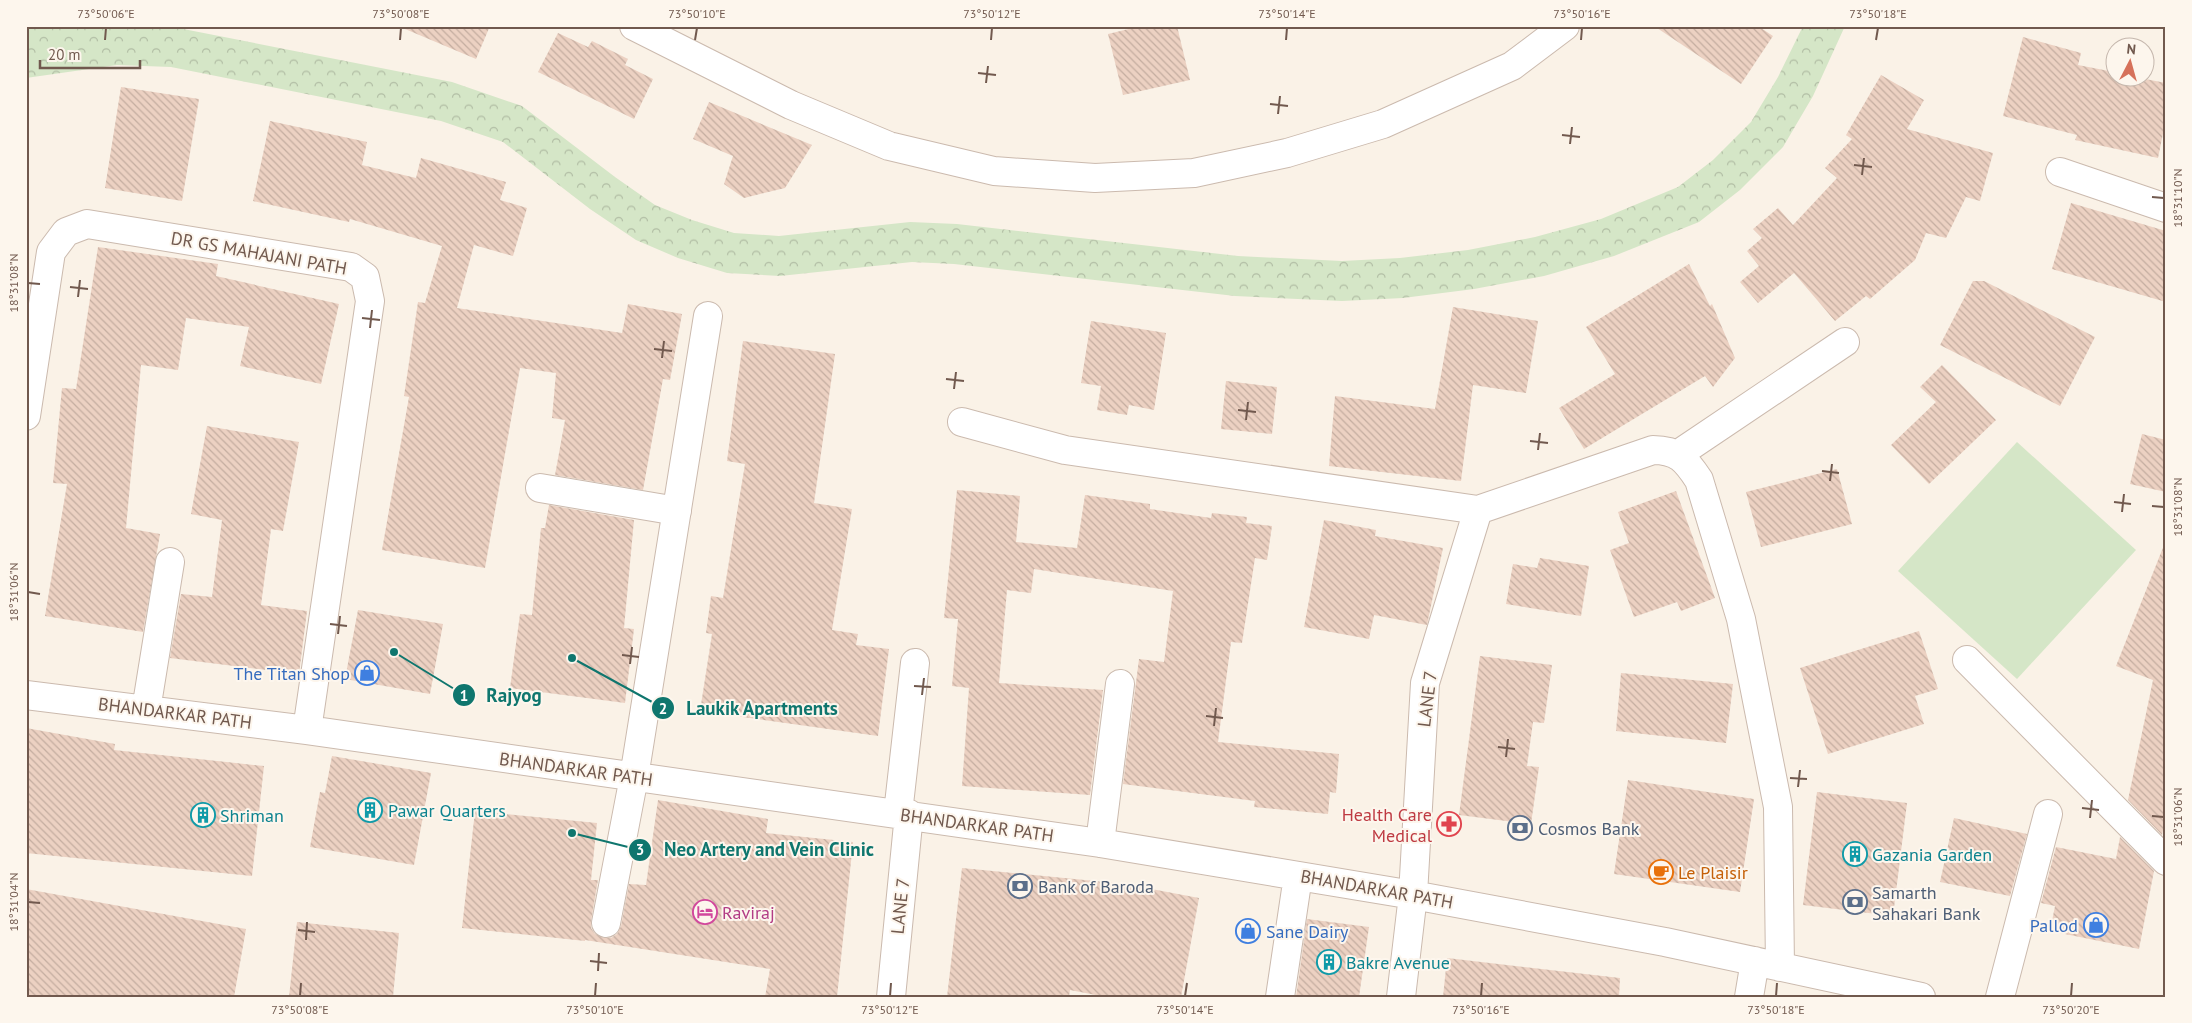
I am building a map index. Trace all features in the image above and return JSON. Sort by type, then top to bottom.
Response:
[{"type":"street","points":[[645,29],[790,105],[889,146],[994,171],[1095,178],[1194,173],[1286,153],[1383,124],[1512,66],[1565,26]]},
{"type":"street","points":[[2060,172],[2166,208]]},
{"type":"street","name":"DR GS MAHAJANI PATH","points":[[26,416],[51,252],[66,232],[87,224],[351,267],[365,276],[370,301],[307,730]]},
{"type":"street","points":[[606,923],[634,777],[708,316]]},
{"type":"street","points":[[1677,454],[1845,342]]},
{"type":"street","points":[[962,422],[1065,450],[1478,510],[1653,450],[1666,450],[1677,454],[1689,465],[1698,480],[1741,619],[1778,807],[1768,964],[1749,997]]},
{"type":"street","points":[[540,488],[677,511]]},
{"type":"street","name":"LANE 7","points":[[1401,997],[1413,895],[1425,683],[1478,510]]},
{"type":"street","points":[[146,710],[170,562]]},
{"type":"street","points":[[1967,660],[2166,861]]},
{"type":"street","name":"LANE 7","points":[[891,997],[915,663]]},
{"type":"street","points":[[1100,843],[1120,684]]},
{"type":"street","name":"BHANDARKAR PATH","points":[[26,695],[307,730],[1100,843],[1413,895],[1768,964],[1921,997]]},
{"type":"street","points":[[2000,997],[2048,814]]},
{"type":"street","points":[[1280,997],[1298,876]]},
{"type":"green space","points":[[26,26],[168,26],[452,82],[522,106],[655,205],[692,220],[734,233],[779,236],[910,222],[957,224],[1238,256],[1342,261],[1400,258],[1468,250],[1535,237],[1601,219],[1678,187],[1713,160],[1751,122],[1778,77],[1803,26],[1845,26],[1813,96],[1783,147],[1740,190],[1699,222],[1614,256],[1544,276],[1474,289],[1403,298],[1342,301],[1235,296],[954,264],[912,262],[780,276],[727,273],[678,258],[636,240],[590,209],[503,142],[441,121],[171,67],[117,65],[26,78]]},
{"type":"green space","points":[[2017,442],[2136,550],[2017,679],[1898,571]]},
{"type":"building","points":[[398,26],[490,26],[476,59]]},
{"type":"building","points":[[1141,26],[1177,26],[1190,80],[1123,95],[1108,34]]},
{"type":"building","points":[[1654,26],[1758,26],[1773,36],[1741,84]]},
{"type":"building","points":[[558,33],[588,47],[592,41],[628,59],[625,65],[653,79],[634,119],[538,72]]},
{"type":"building","points":[[2023,37],[2081,53],[2078,65],[2104,70],[2104,88],[2154,88],[2154,81],[2166,83],[2166,119],[2158,158],[2075,140],[2077,135],[2003,116]]},
{"type":"building","points":[[1881,75],[1924,100],[1907,129],[1993,153],[1980,201],[1966,197],[1946,238],[1926,233],[1915,260],[1870,299],[1866,296],[1835,321],[1794,273],[1758,303],[1740,282],[1759,266],[1747,251],[1762,238],[1753,229],[1778,208],[1793,225],[1837,178],[1825,168],[1852,139],[1846,135]]},
{"type":"building","points":[[121,87],[199,99],[182,201],[105,188]]},
{"type":"building","points":[[709,102],[812,145],[785,188],[744,198],[724,184],[733,156],[693,139]]},
{"type":"building","points":[[270,121],[367,142],[362,165],[416,178],[421,158],[506,182],[500,200],[527,208],[513,256],[474,245],[457,308],[622,333],[628,304],[682,314],[670,380],[663,379],[643,490],[555,475],[565,420],[552,418],[556,373],[520,368],[485,568],[382,550],[409,397],[404,396],[418,302],[425,303],[442,246],[350,219],[349,222],[253,201]]},
{"type":"building","points":[[2071,203],[2166,231],[2166,302],[2052,269]]},
{"type":"building","points":[[98,247],[218,264],[216,276],[339,304],[321,384],[240,366],[249,327],[186,318],[178,370],[141,365],[126,528],[160,534],[143,632],[45,616],[67,484],[53,483],[62,388],[76,389]]},
{"type":"building","points":[[1689,264],[1710,306],[1712,304],[1735,358],[1713,387],[1705,376],[1584,449],[1559,408],[1615,374],[1586,327]]},
{"type":"building","points":[[1973,281],[1984,281],[2095,337],[2060,406],[1940,345]]},
{"type":"building","points":[[1453,307],[1538,321],[1526,393],[1473,385],[1461,481],[1329,466],[1335,396],[1435,409]]},
{"type":"building","points":[[1091,321],[1166,333],[1154,410],[1129,405],[1127,415],[1097,410],[1101,386],[1081,383]]},
{"type":"building","points":[[743,341],[835,354],[814,503],[852,509],[832,630],[858,634],[856,645],[889,649],[878,736],[700,711],[712,634],[706,633],[711,596],[723,598],[745,464],[727,461]]},
{"type":"building","points":[[1942,365],[1996,420],[1929,484],[1891,445],[1936,402],[1920,387]]},
{"type":"building","points":[[1226,381],[1277,387],[1272,434],[1221,429]]},
{"type":"building","points":[[207,426],[299,442],[283,531],[271,529],[261,605],[307,611],[299,674],[170,658],[181,594],[212,597],[222,520],[191,514]]},
{"type":"building","points":[[2142,434],[2166,440],[2166,492],[2130,484]]},
{"type":"building","points":[[1837,469],[1852,524],[1761,547],[1746,492]]},
{"type":"building","points":[[957,490],[1020,496],[1016,542],[1077,548],[1085,495],[1150,504],[1150,509],[1211,518],[1212,513],[1247,517],[1246,523],[1272,526],[1267,560],[1255,558],[1242,643],[1231,642],[1218,742],[1339,754],[1336,793],[1330,792],[1328,814],[1254,807],[1255,801],[1123,784],[1139,659],[1164,662],[1173,591],[1034,569],[1031,593],[1007,590],[999,683],[1103,690],[1090,795],[962,786],[969,688],[952,686],[958,619],[944,618]]},
{"type":"building","points":[[1676,491],[1715,598],[1681,611],[1677,602],[1634,617],[1610,550],[1629,543],[1618,512]]},
{"type":"building","points":[[549,505],[634,520],[624,628],[634,629],[625,703],[510,688],[520,614],[532,615],[541,528],[545,528]]},
{"type":"building","points":[[1324,520],[1376,530],[1375,536],[1443,548],[1427,625],[1374,615],[1369,639],[1304,627]]},
{"type":"building","points":[[2164,545],[2166,815],[2162,835],[2128,800],[2153,680],[2116,666]]},
{"type":"building","points":[[1540,558],[1589,566],[1581,616],[1506,604],[1513,564],[1537,568]]},
{"type":"building","points":[[358,610],[443,624],[430,694],[345,679]]},
{"type":"building","points":[[1919,631],[1938,689],[1915,696],[1924,724],[1828,754],[1800,668]]},
{"type":"building","points":[[1480,656],[1552,665],[1544,723],[1533,722],[1527,766],[1539,767],[1531,824],[1459,815]]},
{"type":"building","points":[[1621,673],[1733,684],[1726,743],[1616,731]]},
{"type":"building","points":[[26,728],[115,744],[114,750],[264,766],[252,876],[26,853]]},
{"type":"building","name":"Pawar Quarters","points":[[332,756],[431,773],[414,865],[310,847],[320,792],[325,793]]},
{"type":"building","points":[[1628,780],[1754,799],[1740,892],[1614,874]]},
{"type":"building","name":"Gazania Garden","points":[[1817,792],[1907,803],[1893,916],[1803,905]]},
{"type":"building","points":[[658,800],[768,819],[766,833],[853,842],[837,997],[765,997],[770,969],[585,940],[462,928],[475,811],[597,823],[591,880],[598,880],[591,928],[595,934],[604,938],[611,938],[617,934],[621,926],[629,884],[646,885]]},
{"type":"building","points":[[1954,818],[2027,834],[2010,896],[1940,882]]},
{"type":"building","points":[[2120,837],[2154,871],[2139,949],[2050,931],[2055,906],[2041,903],[2056,847],[2116,859]]},
{"type":"building","points":[[962,868],[1125,884],[1199,898],[1181,997],[1106,997],[1070,990],[1069,997],[947,997]]},
{"type":"building","points":[[26,889],[246,929],[234,997],[26,997]]},
{"type":"building","name":"Bakre Avenue","points":[[1307,919],[1369,927],[1359,997],[1296,997]]},
{"type":"building","points":[[297,922],[399,933],[393,997],[289,997]]},
{"type":"building","points":[[1447,958],[1620,978],[1619,997],[1443,997]]},
{"type":"place","name":"Rajyog","points":[[394,652]]},
{"type":"place","name":"Laukik Apartments","points":[[572,658]]},
{"type":"place","name":"The Titan Shop","points":[[367,673]]},
{"type":"place","name":"Pawar Quarters","points":[[370,810]]},
{"type":"place","name":"Shriman","points":[[203,815]]},
{"type":"place","name":"Health Care Medical","points":[[1449,824]]},
{"type":"place","name":"Cosmos Bank","points":[[1520,828]]},
{"type":"place","name":"Neo Artery and Vein Clinic","points":[[572,833]]},
{"type":"place","name":"Gazania Garden","points":[[1855,854]]},
{"type":"place","name":"Le Plaisir","points":[[1661,872]]},
{"type":"place","name":"Bank of Baroda","points":[[1020,886]]},
{"type":"place","name":"Samarth Sahakari Bank","points":[[1855,902]]},
{"type":"place","name":"Raviraj","points":[[705,912]]},
{"type":"place","name":"Pallod","points":[[2096,925]]},
{"type":"place","name":"Sane Dairy","points":[[1248,931]]},
{"type":"place","name":"Bakre Avenue","points":[[1329,962]]}]
